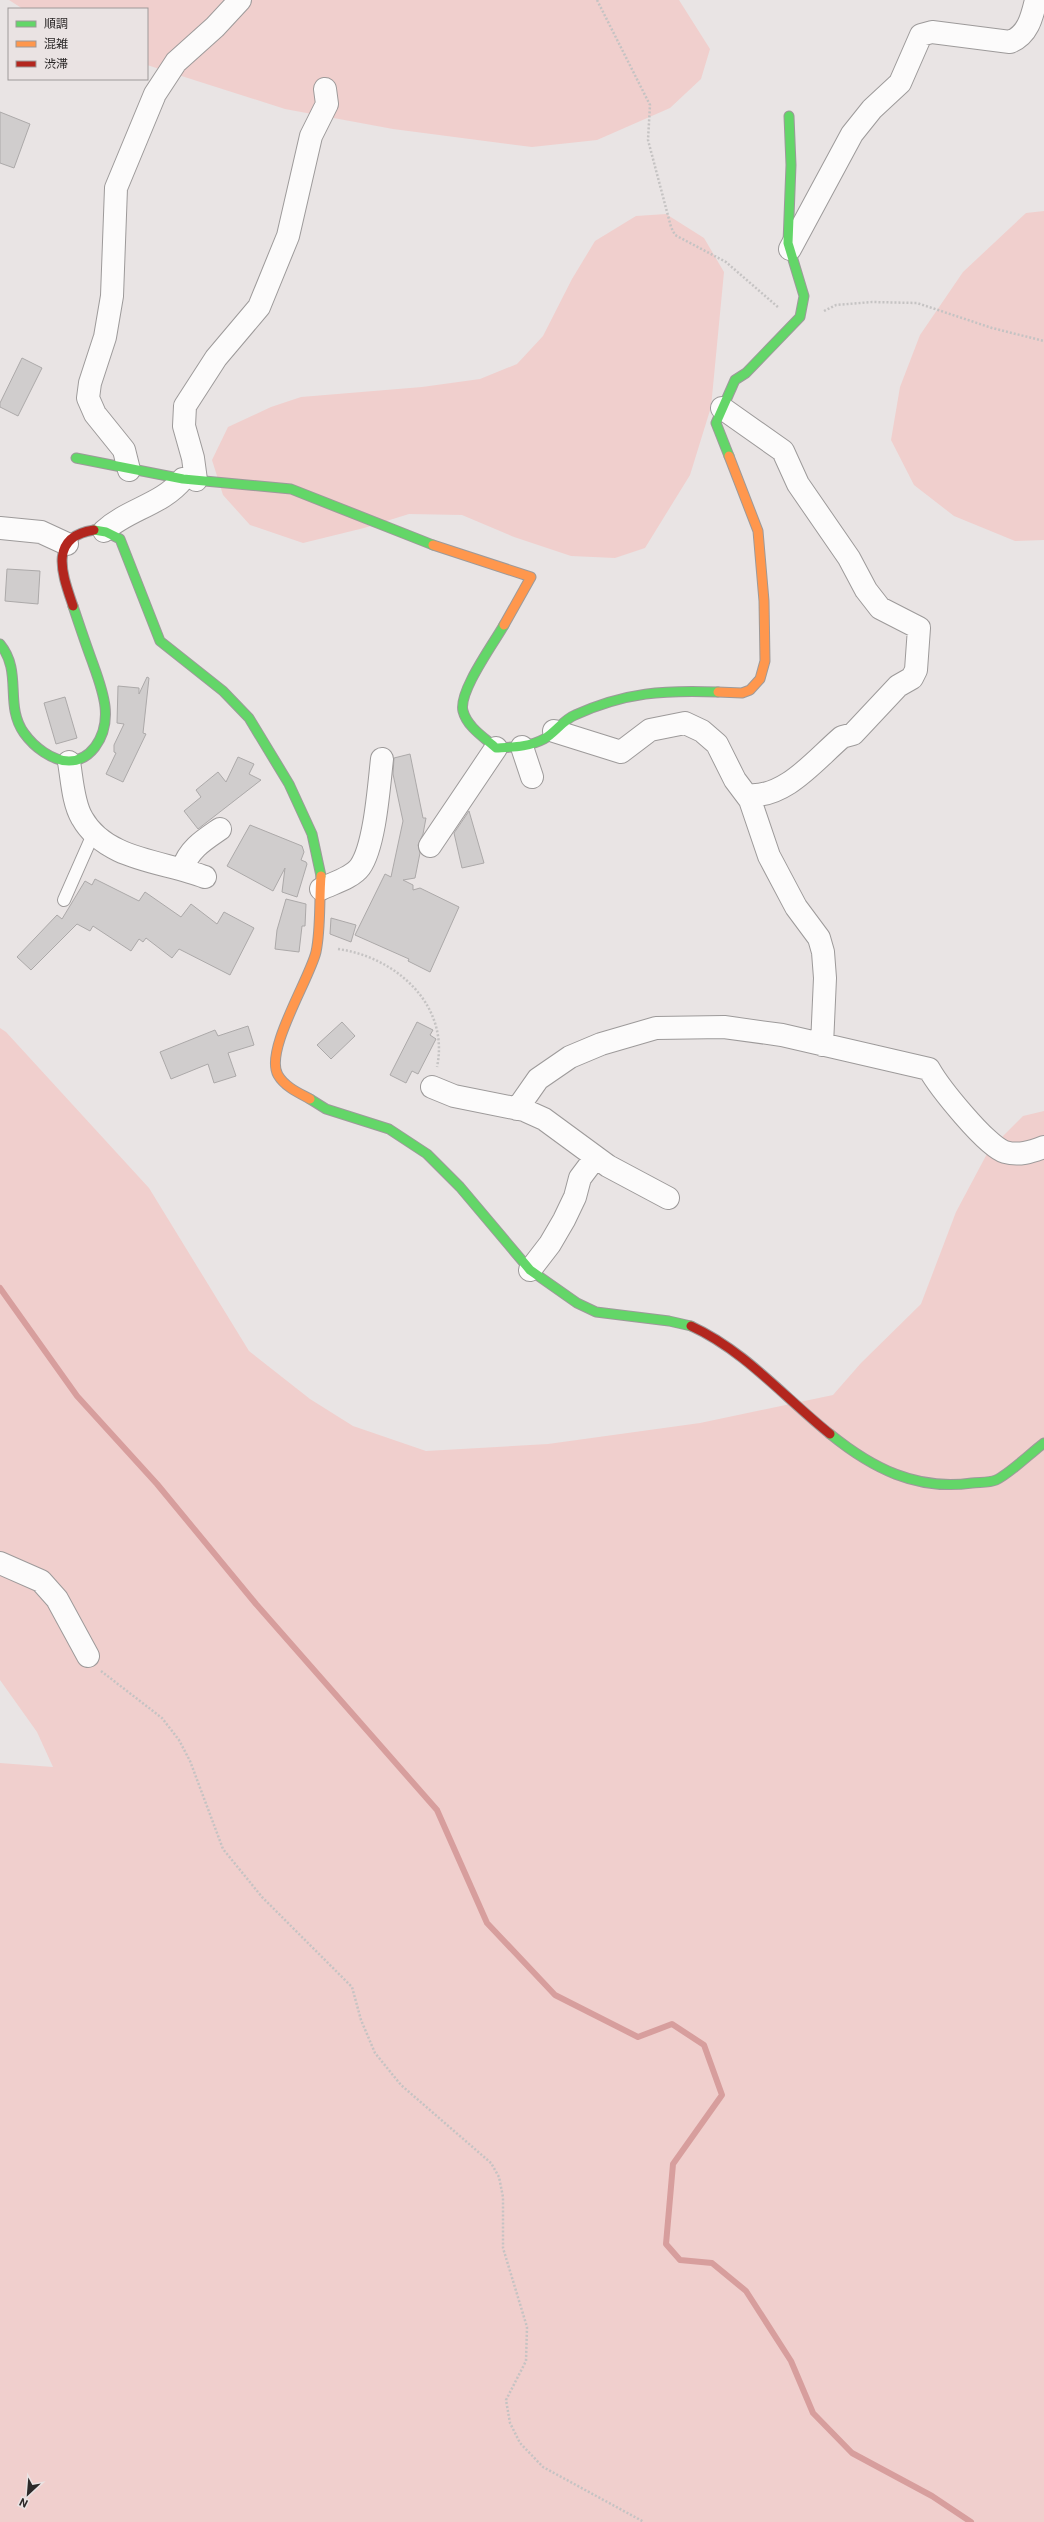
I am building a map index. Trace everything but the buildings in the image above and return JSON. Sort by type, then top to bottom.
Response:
[{"type":"street","points":[[129,470],[124,450],[95,414],[88,398],[90,383],[105,337],[112,296],[116,188],[155,94],[176,62],[214,27],[240,0]]},
{"type":"street","points":[[790,250],[852,134],[872,109],[900,83],[921,35],[932,32],[1010,42],[1018,38],[1031,22],[1036,0]]},
{"type":"street","points":[[104,531],[116,520],[159,500],[189,479],[193,458],[184,426],[185,406],[216,358],[259,307],[288,236],[311,136],[327,104],[325,89]]},
{"type":"street","points":[[76,458],[129,470],[189,479],[291,489],[432,545],[531,577],[464,695],[463,711],[472,728],[496,748],[522,747],[554,731],[573,716],[614,700],[652,693],[686,691],[742,693],[750,691],[760,679],[764,669],[766,641],[758,533],[746,496],[724,449],[716,423],[735,380],[751,367],[800,317],[804,296],[788,243],[791,165],[789,116]]},
{"type":"street","points":[[722,408],[783,451],[798,484],[845,552],[866,590],[880,608],[919,628],[916,670],[912,678],[898,686],[853,734],[842,738],[784,788],[758,796],[747,795]]},
{"type":"street","points":[[0,528],[41,532],[67,544]]},
{"type":"street","points":[[0,644],[11,660],[14,711],[23,732],[38,748],[50,756],[69,762],[80,760],[89,754],[102,735],[105,722],[105,698],[60,568],[60,558],[67,544],[83,533],[97,530],[104,531],[120,539],[160,641],[223,691],[249,718],[289,784],[312,834],[321,869],[321,890],[316,946],[276,1050],[274,1063],[278,1075],[299,1094],[326,1109],[390,1129],[427,1154],[460,1187],[530,1270],[577,1303],[596,1312],[669,1321],[690,1326],[710,1335],[743,1359],[795,1406],[850,1451],[886,1472],[924,1483],[959,1486],[996,1480],[1044,1443]]},
{"type":"street","points":[[554,731],[621,752],[650,730],[685,723],[702,731],[717,744],[735,780],[747,795],[769,856],[796,907],[819,938],[823,952],[825,978],[822,1045]]},
{"type":"street","points":[[522,747],[532,777]]},
{"type":"street","points":[[430,846],[496,748]]},
{"type":"street","points":[[321,890],[351,875],[360,867],[366,853],[374,819],[382,759]]},
{"type":"street","points":[[69,762],[81,817],[94,832],[116,848],[144,860],[183,868],[205,877]]},
{"type":"street","points":[[183,868],[186,859],[194,848],[220,829]]},
{"type":"street","points":[[517,1109],[538,1080],[570,1057],[600,1044],[656,1028],[724,1027],[782,1035],[930,1069],[937,1082],[986,1140],[1004,1152],[1018,1154],[1044,1147]]},
{"type":"street","points":[[432,1087],[454,1096],[517,1109],[544,1119],[574,1139],[595,1158],[634,1181],[668,1198]]},
{"type":"street","points":[[530,1270],[550,1244],[564,1220],[580,1178],[595,1158]]},
{"type":"street","points":[[0,1563],[41,1581],[57,1599],[88,1656]]},
{"type":"lane","points":[[64,900],[94,832]]},
{"type":"path","points":[[316,946],[348,950],[391,967],[406,978],[424,999],[436,1024],[439,1039],[437,1063],[432,1087]]},
{"type":"path","points":[[88,1656],[113,1681],[162,1718],[179,1740],[190,1761],[223,1849],[262,1897],[352,1987],[361,2020],[375,2052],[401,2084],[491,2163],[499,2177],[503,2197],[503,2248],[527,2327],[526,2361],[506,2400],[510,2423],[520,2443],[543,2467],[644,2522]]},
{"type":"shaded area","points":[[9,0],[679,0],[710,49],[701,79],[670,108],[597,140],[532,147],[393,129],[285,109],[148,65],[148,8],[21,8]]},
{"type":"shaded area","points":[[1044,211],[1044,540],[1015,541],[954,516],[914,485],[891,440],[900,387],[920,335],[963,272],[1026,213]]},
{"type":"shaded area","points":[[666,214],[704,238],[724,272],[711,407],[690,475],[645,548],[615,558],[571,556],[514,537],[462,515],[409,514],[364,528],[303,543],[250,525],[223,495],[212,460],[228,427],[271,407],[301,397],[422,387],[480,379],[517,364],[543,336],[572,279],[595,241],[636,216]]},
{"type":"shaded area","points":[[0,1028],[6,1032],[149,1188],[249,1351],[310,1399],[353,1426],[426,1451],[548,1444],[700,1423],[833,1395],[861,1363],[921,1304],[956,1212],[989,1150],[1023,1116],[1044,1111],[1044,2522],[0,2522],[0,1763],[53,1767],[37,1732],[0,1680]]},
{"type":"waterway","points":[[0,1288],[77,1396],[157,1484],[256,1604],[437,1810],[487,1923],[555,1995],[638,2037],[672,2024],[704,2045],[722,2095],[673,2164],[666,2244],[680,2260],[712,2263],[746,2291],[791,2361],[813,2413],[852,2453],[932,2496],[971,2522]]},
{"type":"traffic: fast","points":[[729,456],[716,423],[735,380],[746,373],[800,317],[804,296],[788,243],[791,165],[789,116]]},
{"type":"traffic: fast","points":[[76,458],[183,479],[291,489],[433,545]]},
{"type":"traffic: fast","points":[[94,530],[106,532],[120,539],[160,641],[223,691],[249,718],[289,784],[312,834],[321,876]]},
{"type":"traffic: fast","points":[[0,644],[7,655],[11,666],[15,711],[18,722],[24,733],[38,748],[56,759],[69,761],[84,757],[95,747],[101,737],[104,726],[105,704],[100,682],[73,606]]},
{"type":"traffic: fast","points":[[504,625],[471,680],[463,703],[463,711],[468,722],[477,732],[496,748],[521,746],[538,742],[548,736],[571,717],[611,701],[662,692],[718,692]]},
{"type":"traffic: fast","points":[[310,1099],[326,1109],[389,1129],[427,1154],[460,1187],[530,1270],[577,1303],[596,1312],[669,1321],[691,1326]]},
{"type":"traffic: fast","points":[[830,1434],[862,1457],[879,1467],[914,1480],[932,1484],[952,1485],[996,1480],[1044,1443]]},
{"type":"traffic: slow","points":[[718,692],[742,693],[750,690],[760,679],[765,661],[764,601],[758,531],[729,456]]},
{"type":"traffic: slow","points":[[433,545],[531,577],[504,625]]},
{"type":"traffic: slow","points":[[310,1099],[284,1083],[278,1075],[275,1064],[277,1049],[282,1032],[316,952],[318,943],[321,876]]},
{"type":"traffic: jam","points":[[73,606],[63,571],[62,559],[64,549],[69,541],[79,534],[94,530]]},
{"type":"traffic: jam","points":[[691,1326],[729,1348],[746,1361],[830,1434]]}]
